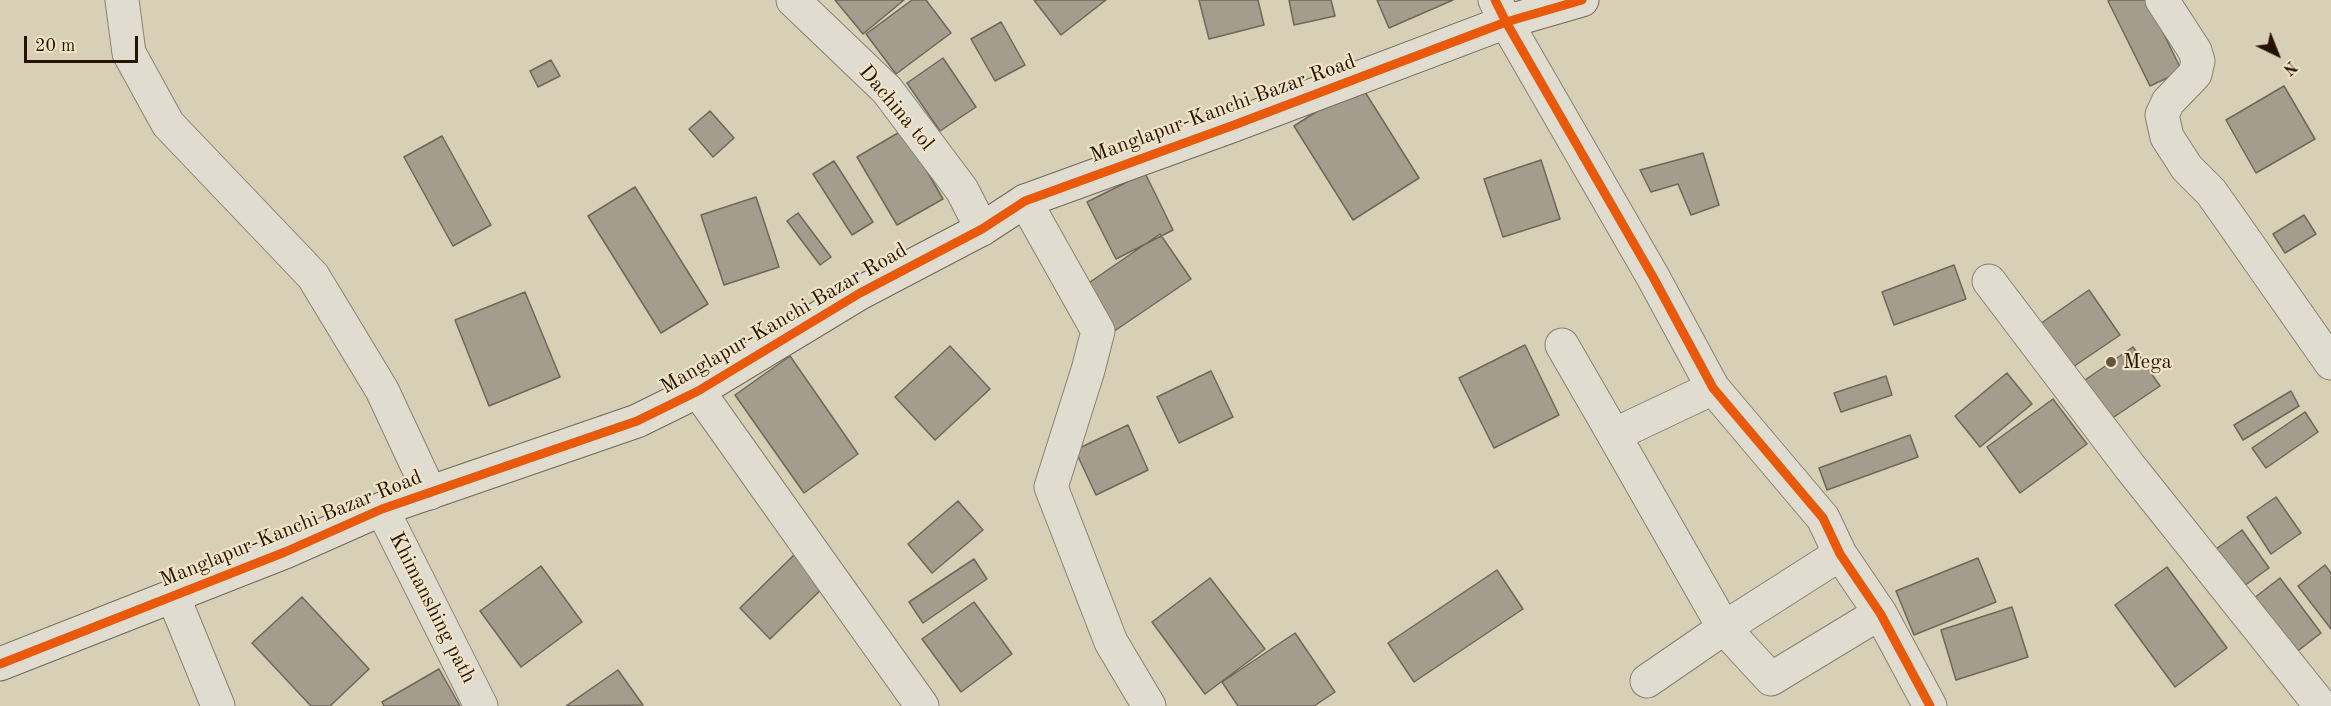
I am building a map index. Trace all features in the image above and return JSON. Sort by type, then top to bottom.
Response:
[{"type":"street","points":[[122,0],[129,53],[168,124],[313,276],[382,390],[430,493]]},
{"type":"street","name":"Dachina tol","points":[[793,0],[887,90],[962,190],[982,229]]},
{"type":"street","name":"Manglapur-Kanchi Bazar Road","points":[[0,664],[285,552],[382,509],[637,421],[698,391],[860,293],[982,229],[1025,201],[1233,126],[1500,11],[1582,0]]},
{"type":"street","points":[[2162,0],[2195,51],[2198,61],[2195,74],[2168,102],[2162,115],[2168,137],[2187,168],[2211,192],[2331,363]]},
{"type":"street","points":[[1500,11],[1653,277],[1713,388],[1824,518],[1840,554],[1880,613],[1930,706]]},
{"type":"street","points":[[1025,201],[1098,331],[1089,370],[1051,487],[1111,642],[1149,706]]},
{"type":"street","points":[[1989,281],[2130,467],[2318,702]]},
{"type":"street","points":[[1562,345],[1724,628],[1771,679],[1880,613]]},
{"type":"street","points":[[1614,435],[1713,388]]},
{"type":"street","points":[[698,391],[922,706]]},
{"type":"street","name":"Khimanshing path","points":[[382,509],[481,706]]},
{"type":"street","points":[[1647,681],[1724,628],[1840,554]]},
{"type":"street","points":[[173,596],[218,706]]},
{"type":"building","points":[[835,0],[904,0],[863,34]]},
{"type":"building","points":[[912,0],[926,0],[951,33],[896,74],[866,34]]},
{"type":"building","points":[[1034,0],[1106,0],[1061,35]]},
{"type":"building","points":[[1199,0],[1258,0],[1264,25],[1209,39]]},
{"type":"building","points":[[1289,0],[1331,0],[1335,16],[1294,25]]},
{"type":"building","points":[[1377,0],[1453,0],[1389,28]]},
{"type":"building","points":[[2147,0],[2182,71],[2150,86],[2108,1]]},
{"type":"building","points":[[1001,22],[1025,65],[995,81],[971,39]]},
{"type":"building","points":[[943,58],[976,107],[940,131],[907,83]]},
{"type":"building","points":[[551,60],[560,76],[538,87],[530,71]]},
{"type":"building","points":[[1360,84],[1419,178],[1353,220],[1294,126]]},
{"type":"building","points":[[2284,86],[2315,139],[2256,173],[2226,120]]},
{"type":"building","points":[[710,111],[734,138],[713,157],[689,129]]},
{"type":"building","points":[[903,130],[943,199],[897,225],[857,157]]},
{"type":"building","points":[[442,136],[491,225],[453,246],[404,157]]},
{"type":"building","points":[[1703,153],[1719,205],[1691,215],[1678,184],[1651,192],[1640,170]]},
{"type":"building","points":[[1541,160],[1560,219],[1503,237],[1484,179]]},
{"type":"building","points":[[834,161],[873,222],[852,235],[813,174]]},
{"type":"building","points":[[1145,173],[1173,230],[1116,259],[1087,202]]},
{"type":"building","points":[[635,187],[708,304],[661,333],[588,216]]},
{"type":"building","points":[[756,197],[779,267],[724,285],[701,215]]},
{"type":"building","points":[[798,213],[831,257],[820,265],[787,221]]},
{"type":"building","points":[[2304,215],[2316,234],[2285,253],[2273,234]]},
{"type":"building","points":[[1160,234],[1191,279],[1110,334],[1080,289]]},
{"type":"building","points":[[1954,265],[1966,299],[1894,325],[1882,292]]},
{"type":"building","points":[[2089,290],[2120,335],[2067,371],[2037,326]]},
{"type":"building","points":[[525,292],[560,377],[489,406],[455,320]]},
{"type":"building","points":[[1525,345],[1559,415],[1494,448],[1459,378]]},
{"type":"building","points":[[950,346],[990,389],[935,440],[895,397]]},
{"type":"building","points":[[2133,347],[2160,386],[2108,421],[2082,382]]},
{"type":"building","points":[[790,356],[858,454],[804,493],[735,395]]},
{"type":"building","points":[[1211,371],[1233,417],[1179,443],[1157,397]]},
{"type":"building","points":[[2007,373],[2032,404],[1980,447],[1955,416]]},
{"type":"building","points":[[1886,376],[1892,395],[1841,412],[1834,393]]},
{"type":"building","points":[[2291,391],[2299,406],[2243,440],[2234,425]]},
{"type":"building","points":[[2053,399],[2087,444],[2020,493],[1987,447]]},
{"type":"building","points":[[2305,412],[2318,432],[2266,468],[2252,448]]},
{"type":"building","points":[[1128,425],[1148,470],[1096,495],[1075,450]]},
{"type":"building","points":[[1910,435],[1918,457],[1827,490],[1819,468]]},
{"type":"building","points":[[2276,497],[2301,533],[2271,554],[2247,517]]},
{"type":"building","points":[[958,501],[983,530],[932,573],[908,544]]},
{"type":"building","points":[[2242,530],[2269,568],[2244,586],[2216,549]]},
{"type":"building","points":[[796,553],[826,585],[770,639],[740,608]]},
{"type":"building","points":[[1978,558],[1996,602],[1914,635],[1896,591]]},
{"type":"building","points":[[974,559],[987,579],[923,623],[909,602]]},
{"type":"building","points":[[2325,565],[2331,573],[2331,629],[2298,586]]},
{"type":"building","points":[[541,566],[582,622],[521,667],[480,611]]},
{"type":"building","points":[[2167,567],[2227,648],[2175,687],[2115,605]]},
{"type":"building","points":[[1497,570],[1523,609],[1414,682],[1388,643]]},
{"type":"building","points":[[1210,578],[1265,649],[1205,694],[1152,622]]},
{"type":"building","points":[[2280,578],[2321,633],[2290,657],[2249,602]]},
{"type":"building","points":[[302,597],[369,669],[330,706],[311,706],[252,643]]},
{"type":"building","points":[[974,602],[1012,654],[961,692],[922,639]]},
{"type":"building","points":[[2012,607],[2028,657],[1956,680],[1941,630]]},
{"type":"building","points":[[1295,633],[1335,692],[1314,706],[1238,706],[1222,682]]},
{"type":"building","points":[[439,669],[460,706],[384,706],[382,702]]},
{"type":"building","points":[[618,670],[643,705],[566,706]]},
{"type":"cycle path","points":[[1495,0],[1653,277],[1713,388],[1823,518],[1840,554],[1880,613],[1930,706]]},
{"type":"cycle path","points":[[0,664],[285,552],[382,509],[637,421],[698,391],[860,293],[982,229],[1025,201],[1506,22],[1582,0]]},
{"type":"place","name":"Mega","points":[[2111,362]]}]
